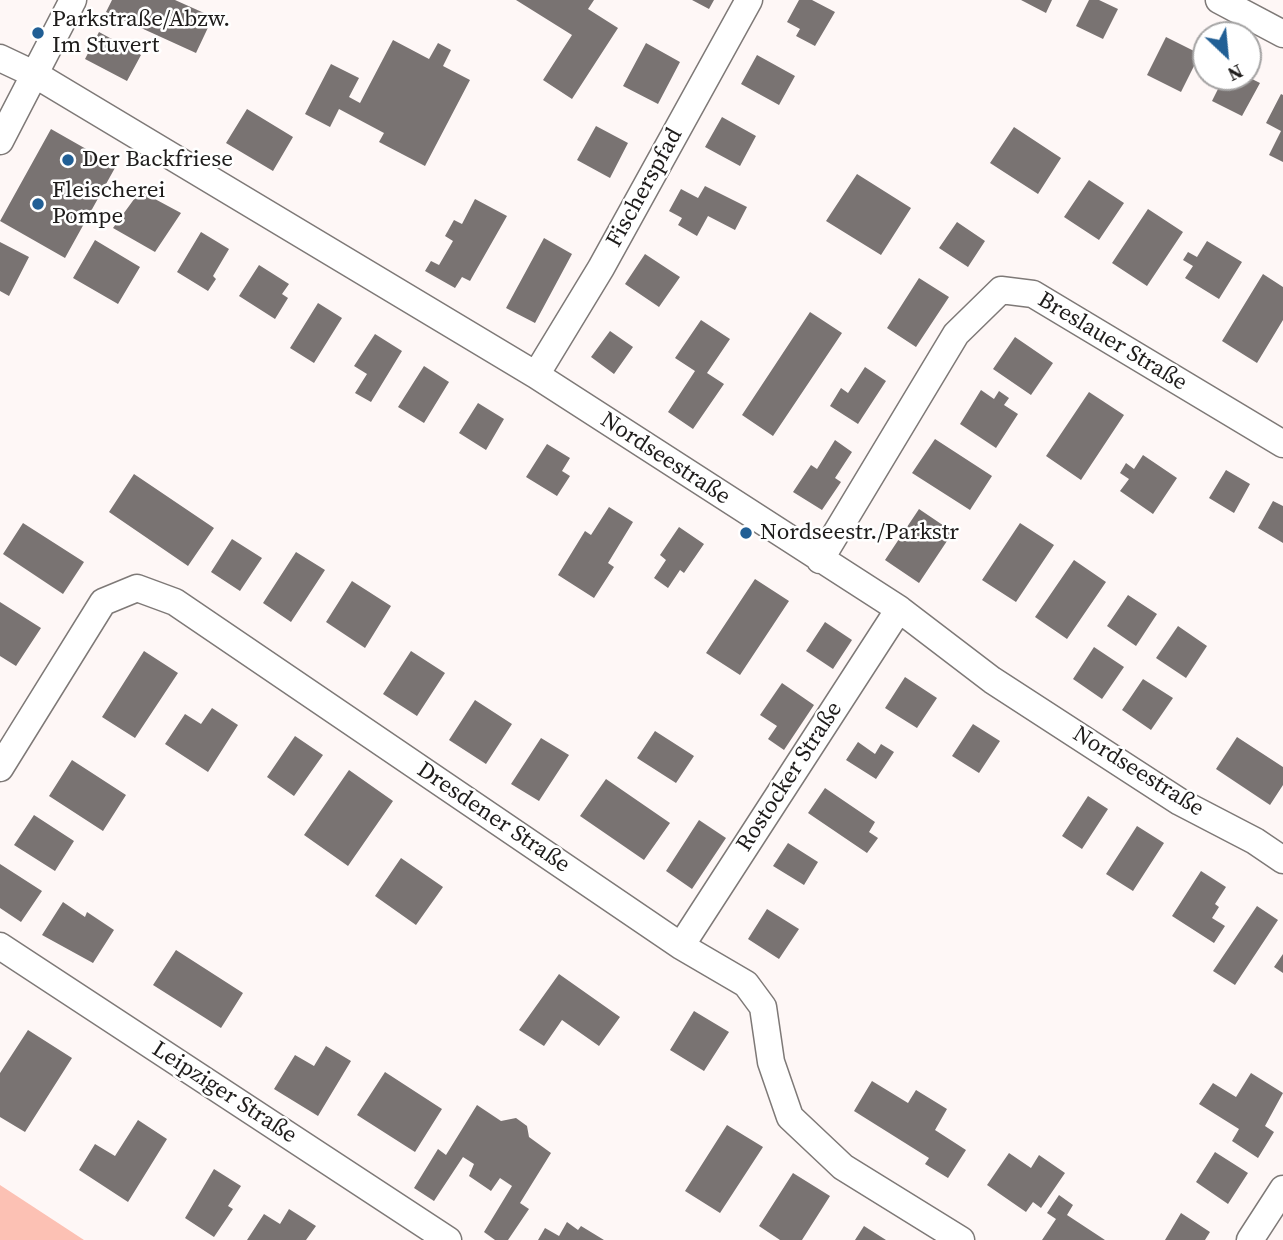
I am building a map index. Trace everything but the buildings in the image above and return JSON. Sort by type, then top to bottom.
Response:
[{"type":"street","points":[[0,141],[73,0]]},
{"type":"street","name":"Fischerspfad","points":[[536,375],[601,268],[749,0]]},
{"type":"street","points":[[1219,0],[1283,34]]},
{"type":"street","name":"Nordseestraße","points":[[0,58],[36,75],[536,375],[899,609],[992,680],[1180,802],[1255,841],[1283,860]]},
{"type":"street","name":"Breslauer Straße","points":[[820,560],[956,334],[1001,290],[1033,294],[1283,444]]},
{"type":"street","name":"Dresdener Straße","points":[[0,768],[103,602],[137,588],[175,602],[681,946],[746,984],[763,1007],[771,1062],[790,1117],[843,1167],[961,1240]]},
{"type":"street","name":"Rostocker Straße","points":[[681,946],[899,609]]},
{"type":"street","name":"Leipziger Straße","points":[[0,946],[449,1240]]},
{"type":"street","points":[[1250,1240],[1283,1189]]},
{"type":"shaded area","points":[[0,1185],[84,1240],[0,1240]]},
{"type":"place","name":"Parkstraße/Abzw. Im Stuvert","points":[[38,33]]},
{"type":"place","name":"Der Backfriese","points":[[68,160]]},
{"type":"place","name":"Fleischerei Pompe","points":[[38,204]]},
{"type":"place","name":"Nordseestr./Parkstr","points":[[746,533]]}]
